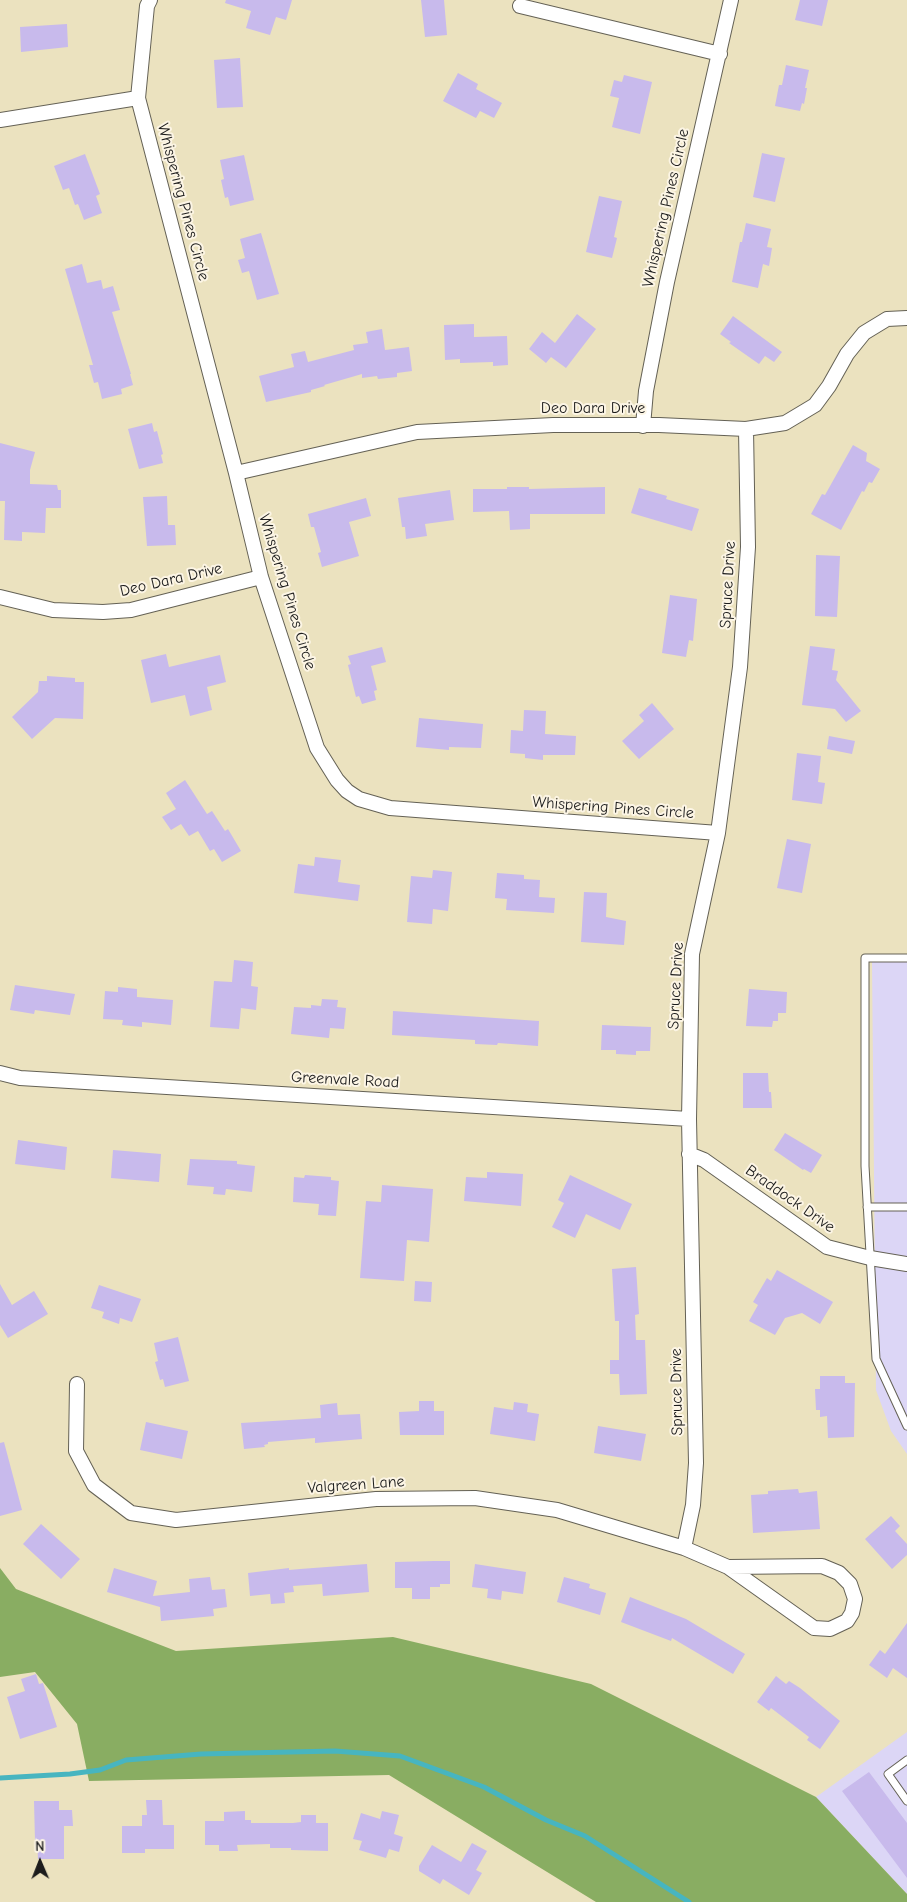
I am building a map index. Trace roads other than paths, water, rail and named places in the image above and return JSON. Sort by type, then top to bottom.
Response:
[{"type":"street","name":"Whispering Pines Circle","points":[[150,0],[147,6],[138,98],[236,473],[261,577],[318,748],[337,780],[347,791],[359,799],[390,808],[718,833]]},
{"type":"street","name":"Whispering Pines Circle","points":[[643,426],[646,391],[667,282],[731,0]]},
{"type":"street","points":[[520,6],[720,54]]},
{"type":"street","points":[[0,120],[138,98]]},
{"type":"street","name":"Deo Dara Drive","points":[[236,473],[417,432],[553,425],[659,425],[746,429],[785,423],[815,405],[829,386],[846,354],[864,332],[887,320],[907,318]]},
{"type":"street","name":"Spruce Drive","points":[[684,1548],[693,1505],[696,1463],[689,1154],[692,954],[718,833],[740,667],[748,547],[746,429]]},
{"type":"street","name":"Deo Dara Drive","points":[[0,597],[53,610],[103,612],[132,610],[261,577]]},
{"type":"street","name":"Greenvale Road","points":[[0,1073],[20,1078],[689,1119]]},
{"type":"street","name":"Braddock Drive","points":[[689,1154],[704,1160],[827,1247],[870,1258],[907,1264]]},
{"type":"street","name":"Valgreen Lane","points":[[77,1384],[76,1452],[94,1486],[131,1513],[176,1520],[376,1499],[475,1498],[557,1510],[684,1548],[728,1567],[814,1628],[830,1629],[847,1621],[852,1613],[855,1599],[850,1584],[839,1573],[822,1566],[728,1567]]},
{"type":"lane","points":[[907,958],[865,958],[865,1166],[876,1359],[907,1426]]},
{"type":"lane","points":[[867,1207],[907,1207]]},
{"type":"lane","points":[[907,1760],[888,1774],[907,1801]]},
{"type":"waterway","points":[[0,1778],[70,1774],[100,1770],[126,1760],[201,1754],[335,1751],[400,1756],[484,1787],[546,1820],[585,1836],[689,1902]]}]
